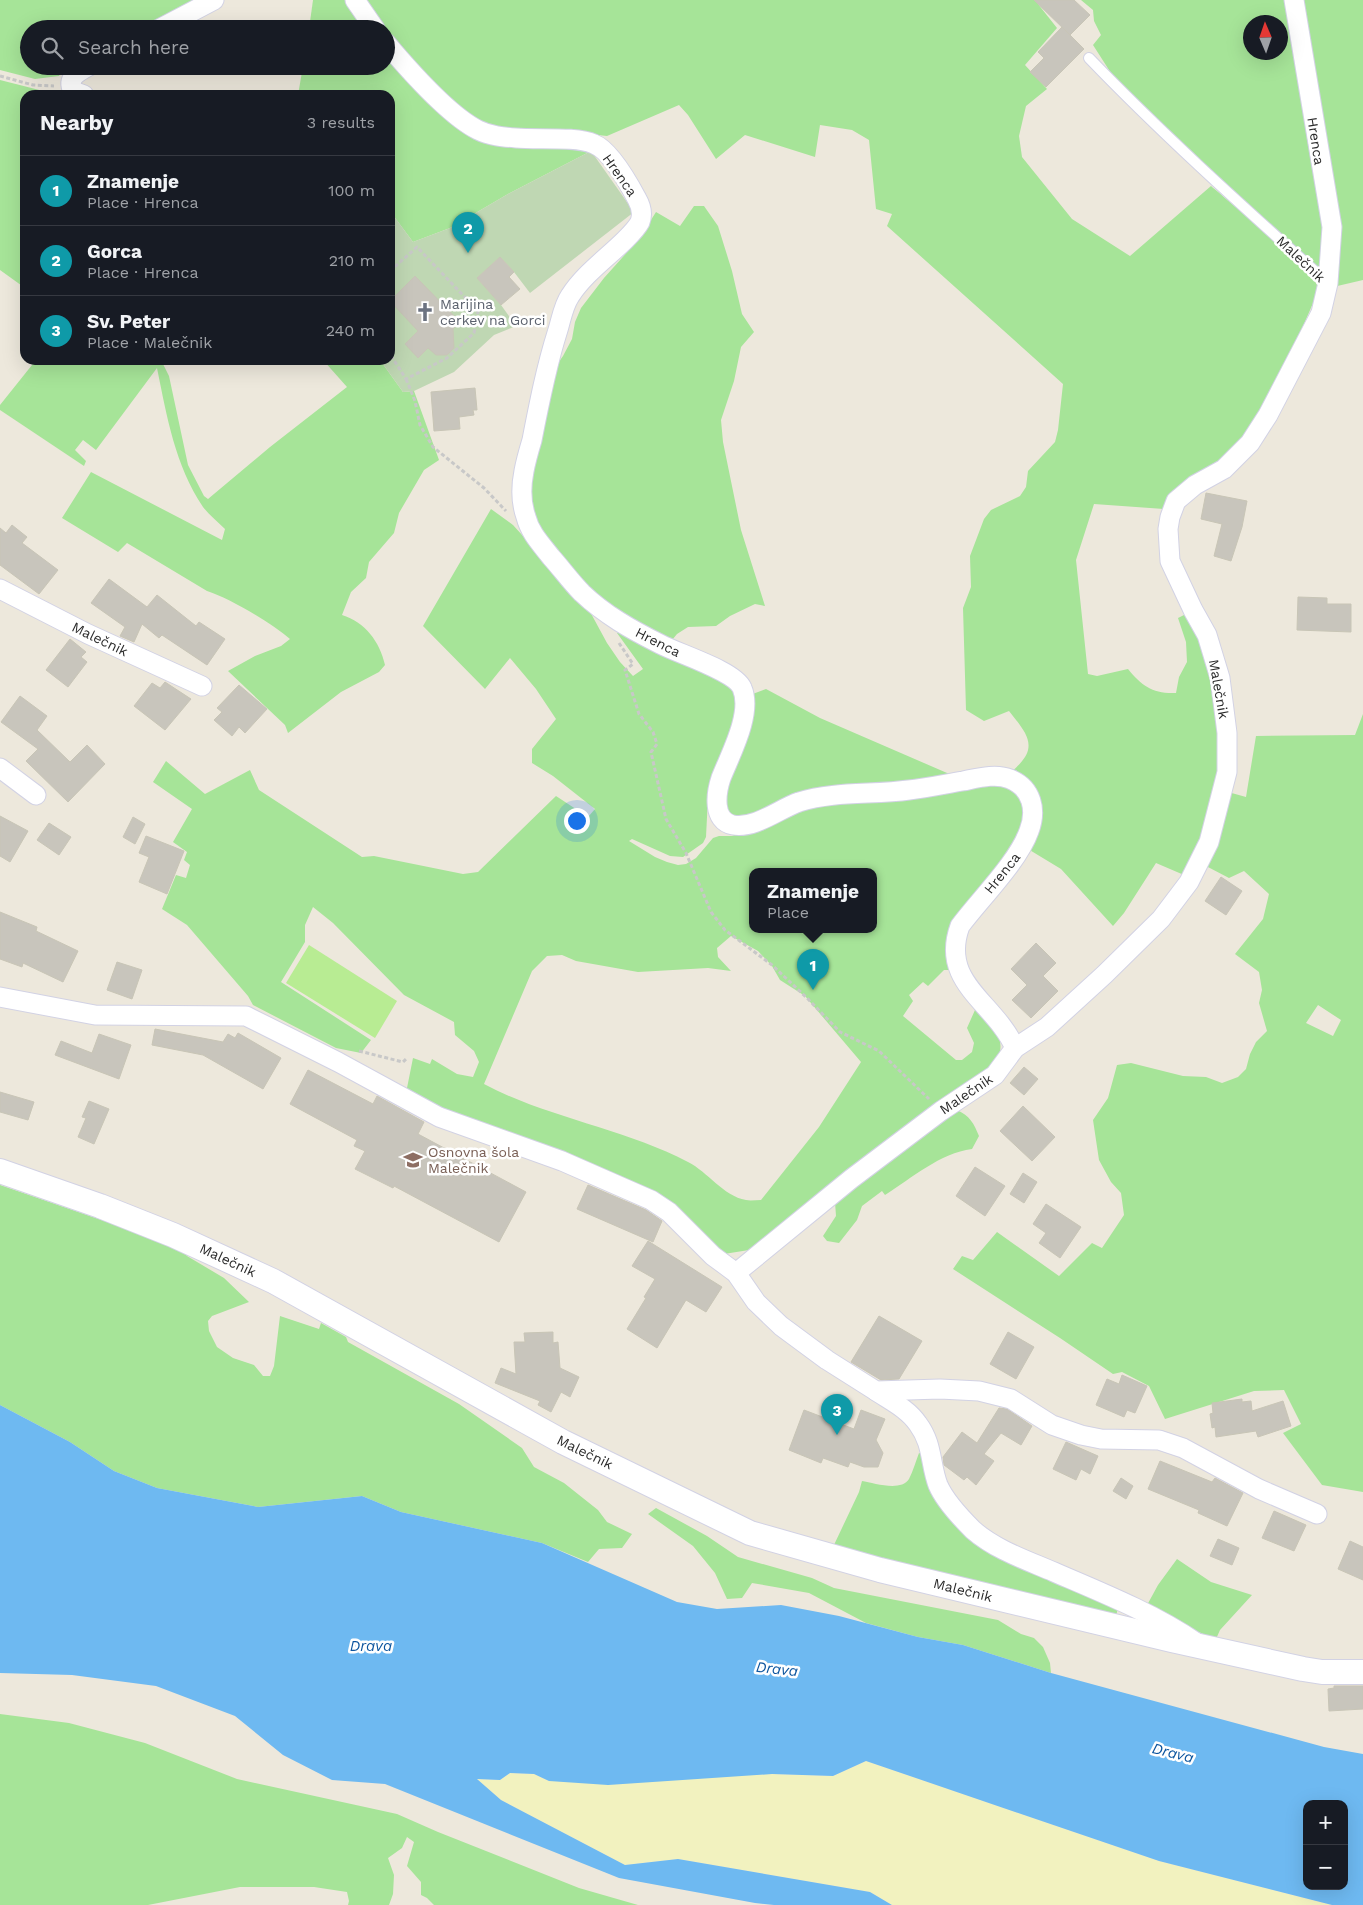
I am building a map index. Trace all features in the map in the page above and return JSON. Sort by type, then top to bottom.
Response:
[{"type":"street","points":[[177,20],[214,0]]},
{"type":"street","points":[[355,0],[369,20]]},
{"type":"street","name":"Hrenca","points":[[1294,0],[1332,227],[1328,283]]},
{"type":"street","name":"Hrenca","points":[[395,54],[455,114],[478,130],[498,137],[579,140],[593,143],[601,148],[627,182],[640,205],[642,215],[640,222],[631,234],[583,279],[567,299],[547,366],[524,472],[522,499],[529,526],[534,536],[580,591],[608,616],[663,646],[711,666],[736,679],[742,687],[745,702],[744,718],[720,782],[717,796],[716,806],[725,822],[737,825],[756,822],[800,802],[820,798],[909,790],[990,776],[1005,777],[1014,781],[1029,795],[1034,806],[1033,819],[1022,849],[960,926],[955,938],[954,950],[957,966],[965,983],[987,1006],[1008,1033],[1015,1048]]},
{"type":"street","points":[[75,75],[72,77],[77,90]]},
{"type":"street","name":"Malečnik","points":[[736,1273],[851,1179],[941,1111],[995,1075],[1015,1048],[1047,1027],[1161,919],[1189,882],[1209,842],[1227,772],[1227,733],[1220,678],[1207,635],[1170,561],[1168,529],[1170,517],[1176,501],[1195,485],[1224,468],[1250,442],[1268,415],[1321,313],[1328,283]]},
{"type":"street","name":"Malečnik","points":[[0,589],[88,634],[202,686]]},
{"type":"street","points":[[0,768],[36,795]]},
{"type":"street","name":"Malečnik","points":[[0,997],[95,1015],[246,1016],[338,1062],[439,1117],[562,1161],[651,1200],[670,1212],[713,1256],[736,1273],[756,1302],[781,1326],[827,1360],[907,1412],[919,1425],[930,1446],[938,1485],[953,1508],[974,1530],[1000,1549],[1131,1606],[1174,1627],[1202,1646]]},
{"type":"street","name":"Malečnik","points":[[0,1171],[100,1206],[173,1235],[273,1281],[563,1442],[750,1533],[880,1570],[1303,1669],[1322,1672],[1363,1672]]},
{"type":"street","points":[[876,1391],[940,1389],[979,1391],[1011,1399],[1052,1425],[1081,1435],[1101,1439],[1158,1440],[1182,1448],[1260,1489],[1317,1514]]},
{"type":"lane","name":"Malečnik","points":[[1089,58],[1185,154],[1328,283]]},
{"type":"path","points":[[0,76],[33,85],[77,90]]},
{"type":"path","points":[[395,267],[417,247],[478,311],[474,333],[447,358],[406,379]]},
{"type":"path","points":[[395,362],[406,379],[415,401],[420,425],[433,447],[484,488],[506,512],[529,526]]},
{"type":"path","points":[[633,664],[625,670],[640,714],[653,732],[657,744],[651,752],[666,819],[686,853],[711,912],[725,930],[772,965],[840,1032],[879,1051],[941,1111]]},
{"type":"path","points":[[338,1062],[346,1053],[352,1050],[403,1062],[406,1059]]},
{"type":"green space","points":[[0,0],[201,0],[160,20],[20,20],[20,75],[60,75],[35,79],[0,70]]},
{"type":"green space","points":[[313,0],[348,0],[362,20],[310,20]]},
{"type":"green space","points":[[362,0],[1042,0],[1038,4],[1057,28],[1025,65],[1047,89],[1026,106],[1019,136],[1022,157],[1072,219],[1130,256],[1211,186],[1302,266],[1318,287],[1317,294],[1277,386],[1235,451],[1164,509],[1094,504],[1076,560],[1088,674],[1097,676],[1128,669],[1149,688],[1161,692],[1176,693],[1179,677],[1187,662],[1186,642],[1178,618],[1186,614],[1204,643],[1214,674],[1221,767],[1198,848],[1184,875],[1156,863],[1124,913],[1113,926],[1061,869],[1028,849],[1039,798],[1031,782],[1012,771],[1021,763],[1026,755],[1028,741],[1026,734],[1009,711],[984,721],[966,710],[963,608],[971,587],[970,556],[984,519],[991,510],[1020,496],[1026,487],[1028,471],[1055,442],[1063,384],[887,226],[892,214],[876,209],[869,140],[852,130],[820,125],[815,157],[745,135],[716,159],[688,115],[679,105],[607,136],[570,132],[498,129],[482,123],[463,112],[395,44],[395,20],[376,20]]},
{"type":"green space","points":[[1081,0],[1289,0],[1321,200],[1324,270],[1310,263],[1118,84],[1093,45],[1101,35],[1094,21],[1093,10]]},
{"type":"green space","points":[[1303,0],[1363,0],[1363,280],[1333,287]]},
{"type":"green space","points":[[395,62],[457,122],[564,149],[586,148],[591,151],[508,194],[450,228],[413,242],[395,218],[395,90],[299,90],[301,75],[395,75]]},
{"type":"green space","points":[[0,80],[39,90],[20,90],[20,284],[0,270]]},
{"type":"green space","points":[[694,206],[704,206],[718,226],[732,271],[742,314],[754,332],[741,347],[734,381],[721,420],[723,442],[741,530],[765,606],[755,604],[730,616],[716,626],[688,627],[677,634],[668,645],[588,589],[550,548],[530,508],[530,475],[556,366],[572,339],[575,322],[581,308],[604,278],[639,239],[656,212],[680,226]]},
{"type":"green space","points":[[32,365],[164,365],[169,376],[188,465],[204,496],[208,499],[270,447],[347,387],[327,365],[384,365],[403,392],[414,391],[439,460],[424,470],[399,513],[394,533],[369,562],[366,578],[351,592],[342,615],[358,623],[370,634],[379,648],[385,665],[379,672],[341,692],[288,733],[285,725],[228,671],[255,656],[281,646],[290,639],[250,612],[227,599],[207,591],[127,543],[118,552],[62,518],[91,472],[222,540],[225,529],[203,507],[185,474],[173,440],[157,368],[96,450],[83,440],[75,450],[86,461],[84,466],[0,410],[0,405]]},
{"type":"green space","points":[[491,509],[513,525],[588,608],[607,643],[620,662],[633,676],[643,669],[617,633],[621,630],[726,681],[737,694],[740,705],[708,797],[706,837],[703,843],[683,857],[670,856],[632,839],[629,841],[655,857],[678,865],[686,864],[696,858],[713,838],[732,836],[755,828],[801,807],[1004,782],[1025,803],[1027,823],[984,887],[952,970],[944,970],[928,986],[923,982],[909,995],[913,1001],[903,1016],[956,1060],[962,1060],[972,1052],[974,1043],[967,1028],[975,1010],[975,1005],[999,1037],[1000,1053],[989,1074],[777,1233],[749,1250],[724,1254],[696,1227],[507,1136],[406,1093],[413,1058],[430,1064],[432,1059],[457,1074],[473,1077],[479,1062],[474,1051],[455,1035],[454,1022],[404,995],[333,923],[313,907],[305,925],[305,942],[281,982],[371,1040],[361,1053],[336,1048],[253,1005],[248,996],[187,925],[162,909],[176,875],[186,878],[190,865],[184,860],[187,852],[173,842],[192,809],[153,782],[166,761],[205,794],[250,770],[259,790],[362,857],[374,856],[463,874],[478,872],[556,796],[588,817],[595,809],[553,776],[532,763],[532,749],[556,719],[536,689],[510,658],[485,689],[423,626]],"holes":[[[731,936],[758,951],[772,966],[780,980],[805,996],[861,1062],[819,1127],[761,1200],[746,1200],[730,1194],[695,1166],[663,1150],[534,1106],[484,1084],[532,971],[547,956],[562,955],[576,961],[638,972],[708,968],[731,971],[718,957],[717,948]]]},
{"type":"green space","points":[[766,689],[820,718],[954,776],[745,821],[726,817],[724,800],[751,714],[750,695]]},
{"type":"green space","points":[[1363,714],[1363,1492],[1322,1485],[1283,1433],[1301,1424],[1284,1390],[1254,1391],[1165,1419],[1149,1386],[1122,1372],[1113,1374],[953,1269],[962,1256],[973,1260],[997,1232],[1059,1276],[1092,1243],[1102,1248],[1124,1215],[1121,1193],[1111,1182],[1099,1160],[1093,1120],[1108,1098],[1117,1065],[1131,1063],[1183,1076],[1206,1077],[1222,1083],[1238,1077],[1246,1069],[1256,1042],[1267,1031],[1259,1003],[1262,990],[1259,972],[1235,954],[1263,919],[1269,894],[1244,871],[1229,878],[1206,866],[1228,792],[1246,797],[1256,736],[1355,735]],"holes":[[[1318,1005],[1341,1020],[1333,1036],[1306,1023]]]},
{"type":"green space","points":[[309,945],[397,1001],[375,1038],[286,983]]},
{"type":"green space","points":[[956,1110],[965,1114],[971,1120],[979,1136],[972,1149],[949,1155],[885,1195],[882,1191],[862,1206],[857,1220],[839,1243],[827,1241],[823,1236],[836,1216],[835,1202]]},
{"type":"green space","points":[[0,1185],[180,1247],[187,1256],[224,1278],[249,1302],[212,1316],[208,1321],[209,1331],[217,1347],[233,1358],[254,1365],[263,1376],[270,1376],[274,1366],[280,1316],[319,1329],[321,1323],[346,1337],[348,1342],[459,1404],[522,1448],[534,1467],[564,1483],[598,1510],[607,1522],[632,1534],[622,1548],[599,1549],[588,1562],[542,1543],[401,1512],[362,1496],[258,1507],[157,1488],[114,1471],[70,1442],[0,1405]]},
{"type":"green space","points":[[919,1453],[927,1455],[952,1516],[1118,1608],[1115,1620],[833,1547],[859,1492],[862,1481],[887,1486],[905,1483],[909,1479]]},
{"type":"green space","points":[[656,1508],[707,1536],[738,1557],[812,1578],[834,1588],[998,1620],[1021,1634],[1034,1638],[1043,1647],[1050,1663],[1051,1673],[963,1645],[918,1637],[866,1623],[809,1593],[752,1583],[742,1598],[727,1599],[715,1573],[693,1546],[648,1514]]},
{"type":"green space","points":[[1177,1559],[1211,1582],[1252,1595],[1220,1630],[1216,1639],[1183,1626],[1146,1607],[1158,1585]]},
{"type":"green space","points":[[0,1714],[69,1723],[145,1743],[237,1779],[397,1814],[579,1888],[638,1905],[434,1905],[421,1895],[421,1882],[407,1866],[414,1842],[407,1837],[402,1848],[388,1858],[394,1875],[393,1894],[389,1905],[348,1905],[347,1892],[314,1887],[240,1887],[148,1905],[0,1905]]},
{"type":"sand","points":[[866,1761],[1159,1861],[1332,1905],[892,1905],[870,1892],[678,1859],[625,1865],[501,1800],[477,1779],[500,1780],[510,1773],[534,1774],[549,1781],[772,1774],[833,1776]]},
{"type":"shaded area","points":[[591,151],[634,212],[530,293],[500,257],[477,278],[501,305],[516,326],[494,335],[454,372],[414,391],[403,392],[384,365],[395,365],[395,218],[413,242],[450,228],[508,194]]},
{"type":"water","name":"Drava","points":[[0,1405],[70,1442],[114,1471],[157,1488],[258,1507],[362,1496],[401,1512],[542,1543],[677,1602],[717,1609],[781,1605],[839,1616],[918,1637],[963,1645],[1051,1673],[1324,1747],[1363,1754],[1363,1905],[1332,1905],[1159,1861],[866,1761],[833,1776],[772,1774],[608,1785],[549,1781],[534,1774],[510,1773],[500,1780],[477,1779],[501,1800],[625,1865],[678,1859],[870,1892],[892,1905],[774,1905],[755,1903],[619,1878],[385,1784],[332,1780],[283,1755],[235,1716],[156,1686],[72,1675],[0,1673]]},
{"type":"building","points":[[1034,0],[1074,0],[1090,15],[1070,35]]},
{"type":"building","points":[[1062,27],[1084,49],[1046,87],[1030,72],[1044,58],[1038,52]]},
{"type":"building","points":[[500,257],[514,272],[509,277],[520,289],[501,305],[477,278]]},
{"type":"building","name":"Marijina cerkev na Gorci","points":[[415,276],[460,322],[453,329],[454,348],[447,355],[436,355],[428,348],[418,358],[405,344],[418,331],[395,306],[395,296]]},
{"type":"building","points":[[475,388],[477,410],[473,410],[474,415],[459,417],[460,429],[434,431],[431,392]]},
{"type":"building","points":[[1206,493],[1247,501],[1242,527],[1231,561],[1214,556],[1222,524],[1201,519]]},
{"type":"building","points":[[12,525],[27,537],[22,543],[58,570],[39,594],[0,565],[0,528],[6,533]]},
{"type":"building","points":[[109,579],[147,607],[157,595],[196,626],[199,622],[225,639],[207,665],[162,635],[159,638],[142,624],[134,642],[120,636],[125,627],[91,603]]},
{"type":"building","points":[[1298,597],[1327,598],[1327,604],[1351,604],[1351,632],[1297,630]]},
{"type":"building","points":[[70,639],[86,652],[81,657],[87,662],[68,687],[46,670]]},
{"type":"building","points":[[165,682],[191,699],[165,730],[134,706],[152,683],[160,688]]},
{"type":"building","points":[[239,685],[267,709],[245,733],[239,727],[232,736],[214,720],[222,712],[217,708]]},
{"type":"building","points":[[20,696],[47,716],[37,730],[70,762],[87,745],[105,764],[68,802],[26,761],[38,749],[1,722]]},
{"type":"building","points":[[0,816],[28,831],[10,862],[0,856]]},
{"type":"building","points":[[133,817],[145,824],[135,844],[123,837]]},
{"type":"building","points":[[49,823],[71,837],[59,855],[37,840]]},
{"type":"building","points":[[146,836],[184,851],[167,894],[139,882],[149,857],[139,853]]},
{"type":"building","points":[[1221,877],[1242,891],[1226,915],[1205,901]]},
{"type":"building","points":[[0,912],[37,927],[36,931],[78,951],[63,982],[23,963],[22,967],[0,959]]},
{"type":"building","points":[[1036,943],[1056,963],[1043,976],[1058,991],[1031,1018],[1012,1000],[1027,985],[1011,969]]},
{"type":"building","points":[[117,962],[142,970],[132,999],[107,990]]},
{"type":"building","points":[[155,1029],[223,1042],[228,1034],[235,1038],[238,1033],[281,1058],[263,1089],[203,1055],[152,1045]]},
{"type":"building","points":[[99,1034],[131,1045],[119,1079],[55,1055],[61,1041],[92,1053]]},
{"type":"building","points":[[1024,1067],[1038,1079],[1024,1095],[1010,1083]]},
{"type":"building","name":"Osnovna šola Malečnik","points":[[308,1070],[373,1104],[377,1096],[424,1122],[418,1134],[526,1192],[499,1242],[394,1186],[393,1188],[355,1169],[365,1151],[354,1146],[357,1140],[290,1104]]},
{"type":"building","points":[[0,1092],[34,1102],[28,1120],[0,1112]]},
{"type":"building","points":[[89,1101],[109,1109],[94,1144],[78,1137],[86,1118],[82,1117]]},
{"type":"building","points":[[1023,1106],[1055,1137],[1032,1161],[1000,1131]]},
{"type":"building","points":[[975,1167],[1005,1186],[985,1216],[956,1196]]},
{"type":"building","points":[[1023,1173],[1037,1182],[1024,1203],[1010,1194]]},
{"type":"building","points":[[588,1185],[646,1210],[662,1221],[653,1242],[577,1209]]},
{"type":"building","points":[[1046,1204],[1081,1227],[1060,1258],[1039,1243],[1046,1233],[1033,1224]]},
{"type":"building","points":[[648,1241],[722,1287],[706,1312],[686,1300],[657,1348],[627,1329],[655,1279],[632,1266]]},
{"type":"building","points":[[879,1316],[922,1341],[899,1379],[881,1380],[851,1362]]},
{"type":"building","points":[[553,1332],[553,1343],[558,1342],[560,1368],[579,1377],[570,1397],[561,1392],[551,1412],[538,1405],[540,1401],[495,1383],[501,1368],[516,1374],[514,1342],[525,1342],[524,1333]]},
{"type":"building","points":[[1008,1332],[1034,1347],[1016,1379],[990,1364]]},
{"type":"building","points":[[1122,1375],[1147,1386],[1135,1413],[1127,1410],[1124,1417],[1096,1405],[1107,1379],[1119,1384]]},
{"type":"building","points":[[1242,1399],[1242,1402],[1251,1401],[1252,1411],[1283,1401],[1291,1426],[1258,1437],[1256,1431],[1216,1437],[1215,1427],[1212,1428],[1210,1414],[1213,1413],[1212,1403]]},
{"type":"building","points":[[999,1408],[1007,1409],[1032,1426],[1021,1445],[1001,1433],[984,1454],[994,1461],[976,1485],[967,1477],[964,1480],[944,1465],[943,1457],[962,1432],[977,1443]]},
{"type":"building","points":[[804,1410],[854,1429],[861,1410],[885,1419],[876,1440],[883,1453],[878,1467],[864,1467],[850,1462],[848,1467],[823,1458],[821,1463],[789,1450]]},
{"type":"building","points":[[1066,1442],[1098,1456],[1090,1474],[1081,1469],[1076,1480],[1053,1469]]},
{"type":"building","points":[[1160,1461],[1212,1482],[1215,1478],[1243,1493],[1227,1526],[1198,1513],[1199,1510],[1148,1489]]},
{"type":"building","points":[[1121,1478],[1133,1486],[1126,1499],[1113,1491]]},
{"type":"building","points":[[1274,1511],[1306,1525],[1294,1551],[1262,1538]]},
{"type":"building","points":[[1218,1539],[1239,1548],[1232,1565],[1210,1556]]},
{"type":"building","points":[[1350,1541],[1363,1547],[1363,1580],[1338,1569]]},
{"type":"building","points":[[1334,1686],[1363,1686],[1363,1709],[1329,1711],[1328,1689],[1334,1688]]},
{"type":"place","name":"Gorca","points":[[468,253]]},
{"type":"place","name":"Marijina cerkev na Gorci","points":[[425,312]]},
{"type":"place","name":"Znamenje","points":[[813,990]]},
{"type":"place","name":"Osnovna šola Malečnik","points":[[413,1160]]},
{"type":"place","name":"Sv. Peter","points":[[837,1435]]}]
